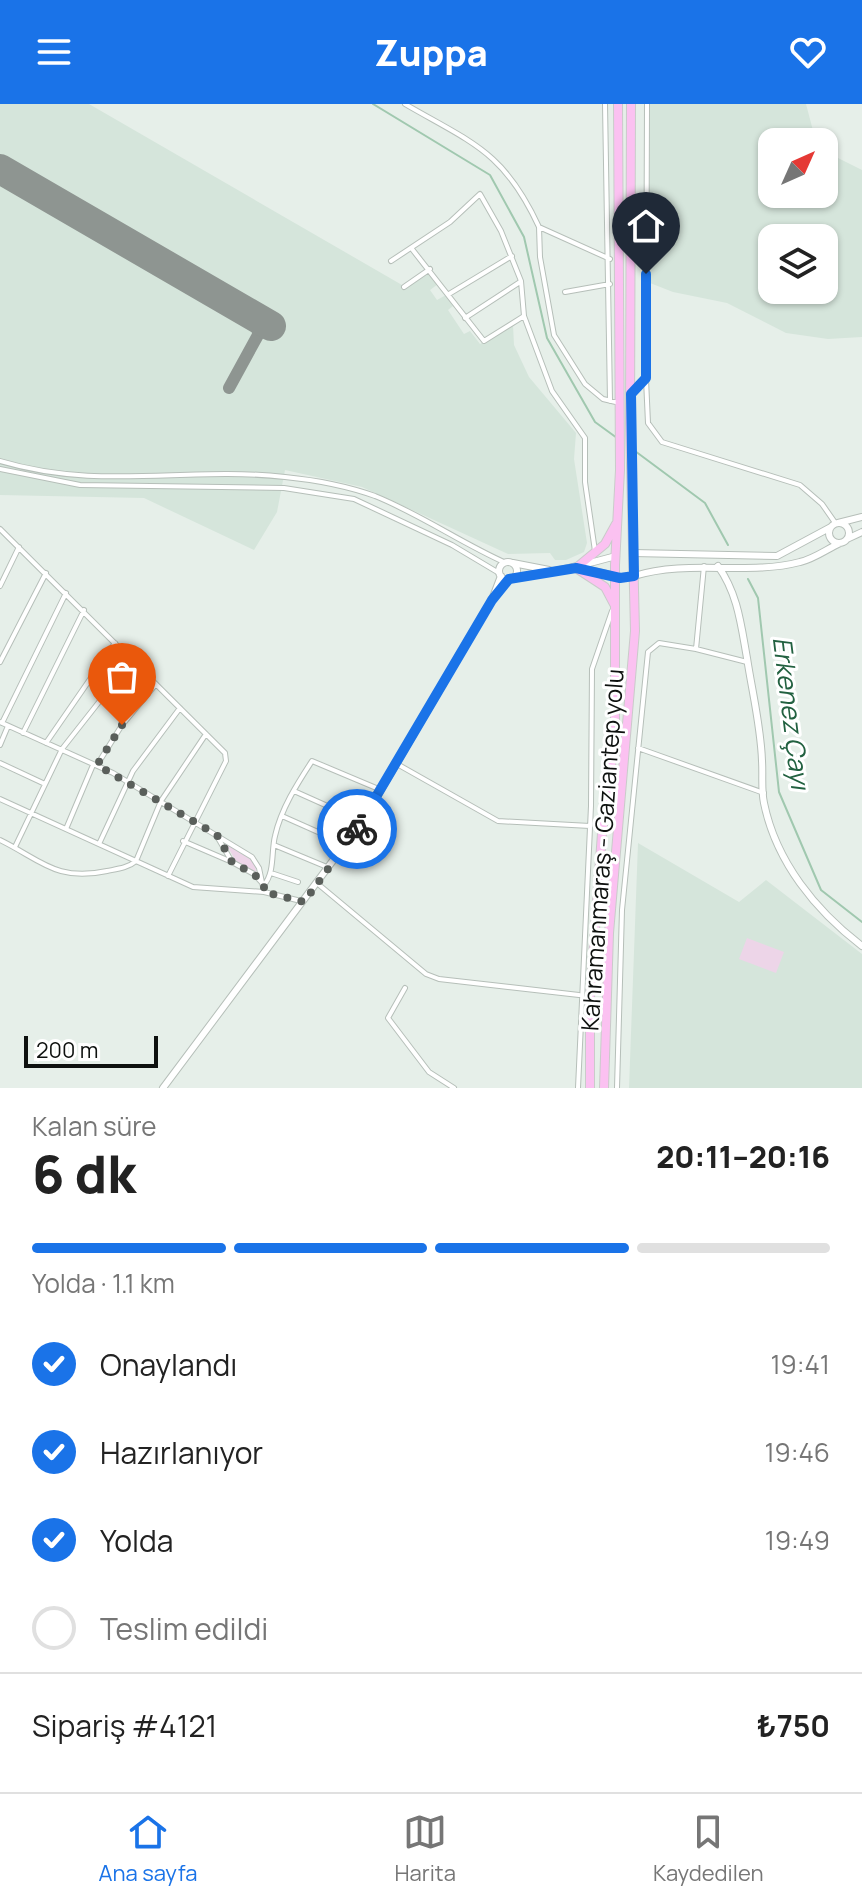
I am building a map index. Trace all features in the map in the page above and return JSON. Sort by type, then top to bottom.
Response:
[{"type":"highway","name":"Kahramanmaraş - Gaziantep yolu","points":[[590,1088],[590,998],[602,833],[615,735],[615,576],[620,470],[619,416],[615,402],[618,104]]},
{"type":"highway","name":"Kahramanmaraş - Gaziantep yolu","points":[[604,1088],[604,1014],[633,664],[631,104]]},
{"type":"highway","points":[[615,606],[605,587],[576,568],[605,544],[617,519]]},
{"type":"highway","points":[[616,560],[633,553]]},
{"type":"highway","points":[[615,576],[634,576]]},
{"type":"main road","points":[[633,553],[646,556],[777,556],[794,550],[834,525],[862,517]]},
{"type":"main road","points":[[834,525],[848,530],[847,539]]},
{"type":"main road","points":[[834,525],[829,536],[840,543]]},
{"type":"main road","points":[[634,576],[669,567],[777,566],[803,561],[862,532]]},
{"type":"main road","points":[[500,574],[510,579],[616,560]]},
{"type":"main road","points":[[508,563],[549,570]]},
{"type":"main road","points":[[492,600],[500,574],[508,563]]},
{"type":"main road","points":[[163,1088],[362,822],[492,600],[516,572],[508,563]]},
{"type":"main road","points":[[718,566],[729,581],[739,611],[763,760],[764,793],[773,829],[803,889],[817,908],[862,946]]},
{"type":"main road","points":[[576,568],[615,576]]},
{"type":"street","points":[[405,104],[456,131],[496,159],[527,201],[539,227],[540,257],[554,335],[585,384],[615,402]]},
{"type":"street","points":[[605,104],[615,402]]},
{"type":"street","points":[[647,104],[648,423],[662,442],[800,485],[827,510],[834,525]]},
{"type":"street","points":[[391,261],[450,222],[480,194],[512,256],[521,282],[524,316],[552,391],[585,438],[585,482],[595,553]]},
{"type":"street","points":[[539,227],[610,259]]},
{"type":"street","points":[[412,249],[484,341],[524,316]]},
{"type":"street","points":[[449,294],[512,256]]},
{"type":"street","points":[[404,287],[430,269]]},
{"type":"street","points":[[465,318],[521,282]]},
{"type":"street","points":[[565,292],[610,284]]},
{"type":"street","points":[[631,394],[646,378]]},
{"type":"street","points":[[0,461],[80,477],[284,477],[358,491],[508,563]]},
{"type":"street","points":[[0,469],[80,485],[126,488],[198,484],[295,489],[354,499],[438,538],[500,574]]},
{"type":"street","points":[[198,475],[198,484]]},
{"type":"street","points":[[0,529],[225,753],[226,761],[193,820],[168,876]]},
{"type":"street","points":[[0,586],[19,547]]},
{"type":"street","points":[[696,649],[704,566]]},
{"type":"street","points":[[0,662],[46,573]]},
{"type":"street","points":[[0,745],[3,724],[66,593]]},
{"type":"street","points":[[578,1088],[579,995],[590,826],[592,669],[606,622],[615,606]]},
{"type":"street","points":[[23,733],[84,610]]},
{"type":"street","points":[[46,743],[115,643]]},
{"type":"street","points":[[617,1088],[622,910],[649,649],[659,643],[747,662]]},
{"type":"street","points":[[15,847],[62,750],[132,660]]},
{"type":"street","points":[[66,829],[95,765],[122,725],[156,684]]},
{"type":"street","points":[[99,844],[127,781],[180,708]]},
{"type":"street","points":[[3,724],[127,781],[217,835],[255,861],[264,892]]},
{"type":"street","points":[[0,840],[65,875],[93,874],[130,866],[136,861],[161,801],[206,734]]},
{"type":"street","points":[[638,748],[764,793]]},
{"type":"street","points":[[264,885],[271,873],[282,816],[312,761],[381,790]]},
{"type":"street","points":[[0,763],[45,784]]},
{"type":"street","points":[[397,764],[498,821],[590,826]]},
{"type":"street","points":[[294,791],[362,822]]},
{"type":"street","points":[[0,799],[193,887],[264,892],[304,902]]},
{"type":"street","points":[[282,816],[346,844]]},
{"type":"street","points":[[217,835],[232,862]]},
{"type":"street","points":[[183,841],[232,862],[254,874],[264,885]]},
{"type":"street","points":[[274,845],[328,868]]},
{"type":"street","points":[[271,873],[298,882]]},
{"type":"street","points":[[318,884],[426,974],[439,979],[579,995]]},
{"type":"street","points":[[405,988],[388,1018],[429,1072],[454,1088]]},
{"type":"shaded area","points":[[0,104],[89,104],[402,285],[401,289],[429,273],[438,284],[430,290],[437,300],[446,295],[453,306],[448,310],[464,334],[470,331],[480,344],[513,325],[514,345],[529,377],[576,433],[574,459],[587,543],[584,552],[566,560],[555,560],[550,553],[508,554],[362,487],[285,470],[277,512],[254,550],[144,498],[0,495]]},
{"type":"shaded area","points":[[647,104],[806,104],[812,128],[758,128],[758,208],[838,208],[838,158],[862,170],[862,337],[828,339],[786,333],[727,303],[673,292],[650,283],[646,274]]},
{"type":"shaded area","points":[[638,843],[739,902],[766,880],[862,954],[862,1088],[629,1088]]},
{"type":"shaded area","points":[[226,844],[253,861],[257,873],[237,863]]},
{"type":"shaded area","points":[[747,938],[784,952],[776,973],[739,959]]},
{"type":"waterway","name":"Erkenez Çayı","points":[[373,104],[490,175],[524,237],[547,338],[595,422],[617,438]]},
{"type":"waterway","name":"Erkenez Çayı","points":[[635,451],[705,503],[728,545]]},
{"type":"waterway","name":"Erkenez Çayı","points":[[748,579],[758,598],[779,792],[821,890],[862,922]]},
{"type":"taxiway","points":[[229,388],[258,335],[257,318]]},
{"type":"runway","points":[[0,169],[271,326]]},
{"type":"way so far","points":[[122,725],[97,765],[217,835],[232,862],[254,874],[264,885],[264,892],[304,902],[357,829]]},
{"type":"route","points":[[357,829],[492,600],[509,579],[549,570],[576,568],[620,578],[634,576],[631,394],[646,378],[646,274]]}]
